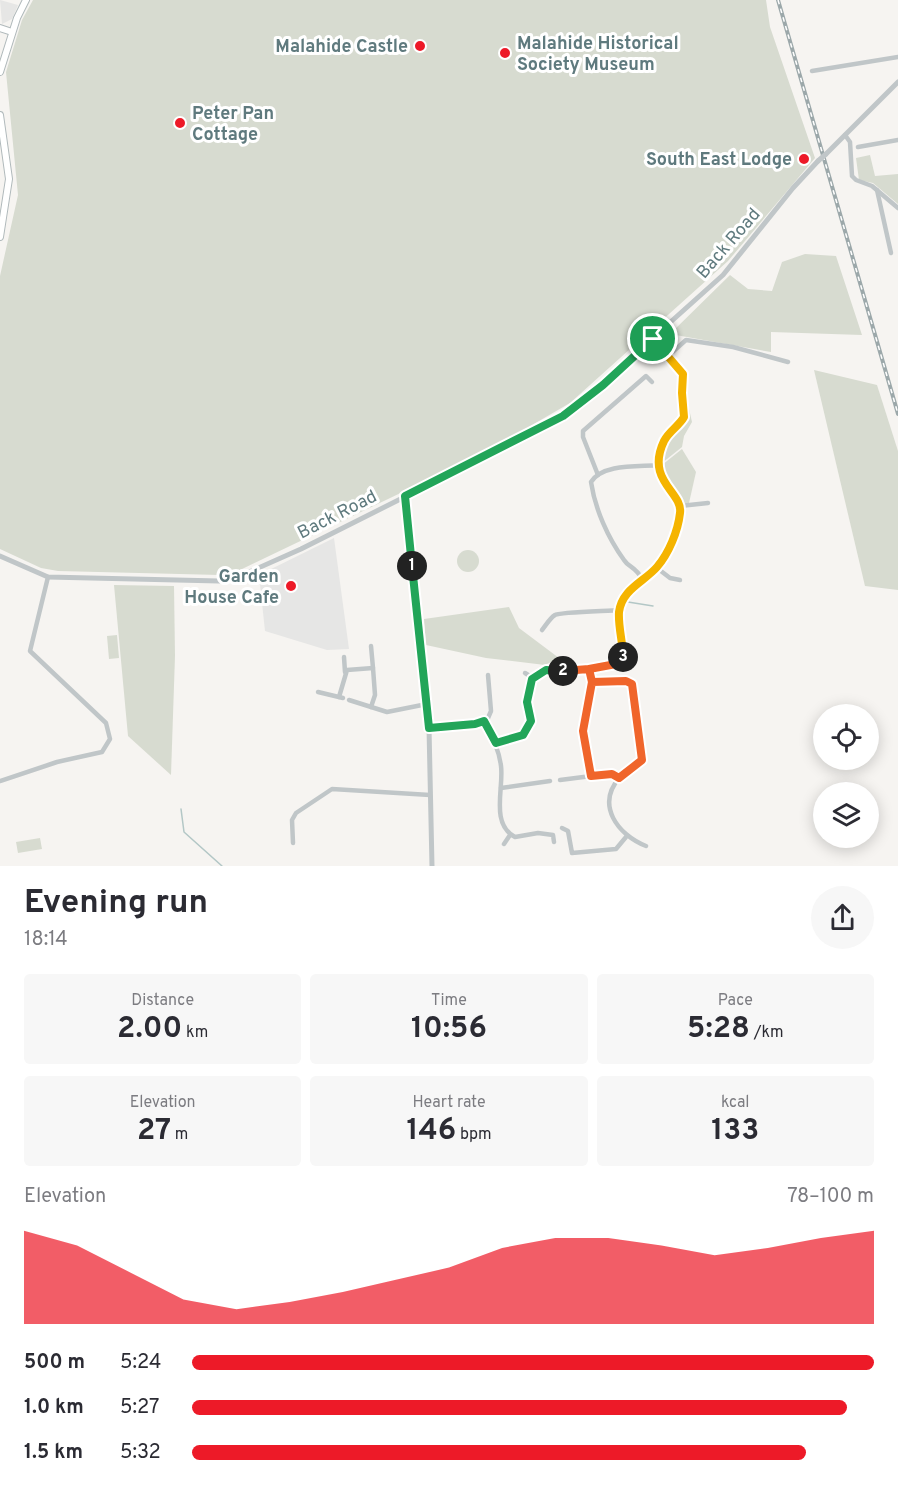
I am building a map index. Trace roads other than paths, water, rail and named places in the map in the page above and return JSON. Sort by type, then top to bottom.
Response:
[{"type":"main road","points":[[0,72],[12,32],[26,0]]},
{"type":"main road","points":[[0,28],[12,32]]},
{"type":"main road","points":[[0,115],[9,179],[0,237]]},
{"type":"street","points":[[812,71],[898,57]]},
{"type":"street","name":"Back Road","points":[[0,556],[48,577],[219,581],[233,578],[286,556],[563,416],[603,385],[723,275],[788,193],[898,82]]},
{"type":"street","points":[[845,135],[850,145],[852,176],[877,190],[898,208]]},
{"type":"street","points":[[858,147],[898,140]]},
{"type":"street","points":[[877,190],[891,253]]},
{"type":"street","points":[[621,661],[624,654],[619,610],[630,590],[657,568],[670,546],[680,506],[665,485],[659,465],[664,442],[685,414],[682,393],[683,374],[653,339]]},
{"type":"street","points":[[668,356],[686,340],[733,347],[788,362]]},
{"type":"street","points":[[598,475],[583,437],[583,431],[646,375],[652,382]]},
{"type":"street","points":[[642,579],[633,565],[625,562],[603,523],[591,484],[598,475],[617,468],[659,465]]},
{"type":"street","points":[[405,496],[429,728],[432,866]]},
{"type":"street","points":[[680,506],[708,503]]},
{"type":"street","points":[[657,568],[670,578],[680,580]]},
{"type":"street","points":[[0,781],[57,762],[88,757],[102,752],[110,739],[106,723],[31,652],[48,577]]},
{"type":"street","points":[[539,621],[544,628],[554,615],[562,612],[586,614],[619,610]]},
{"type":"street","points":[[371,646],[375,695],[371,707]]},
{"type":"street","points":[[344,657],[344,699]]},
{"type":"street","points":[[496,743],[523,735],[530,726],[527,702],[533,678],[546,670],[589,669],[621,661],[633,662]]},
{"type":"street","points":[[345,672],[373,668]]},
{"type":"street","points":[[589,669],[592,682],[583,731],[591,776]]},
{"type":"street","points":[[525,673],[533,678]]},
{"type":"street","points":[[429,728],[475,724],[490,716],[488,675]]},
{"type":"street","points":[[592,682],[626,681],[634,689],[642,760],[619,778],[613,791],[610,808],[615,824],[626,837],[646,846]]},
{"type":"street","points":[[318,692],[387,712],[427,704]]},
{"type":"street","points":[[484,721],[496,743],[501,765],[500,814],[510,835]]},
{"type":"street","points":[[560,780],[612,774],[619,778]]},
{"type":"street","points":[[501,788],[550,781]]},
{"type":"street","points":[[293,843],[292,820],[297,813],[332,789],[430,795]]},
{"type":"street","points":[[562,828],[568,831],[572,853],[616,849],[626,837]]},
{"type":"street","points":[[510,835],[523,837],[538,833],[553,835],[554,842]]},
{"type":"street","points":[[504,844],[510,835]]},
{"type":"waterway","points":[[628,602],[653,606]]},
{"type":"waterway","points":[[181,809],[184,832],[222,866]]},
{"type":"railway","points":[[778,0],[898,414]]},
{"type":"place","name":"Malahide Castle","points":[[420,46]]},
{"type":"place","name":"Malahide Historical Society Museum","points":[[505,53]]},
{"type":"place","name":"Peter Pan Cottage","points":[[180,123]]},
{"type":"place","name":"South East Lodge","points":[[804,159]]},
{"type":"place","name":"Garden House Cafe","points":[[291,586]]}]
